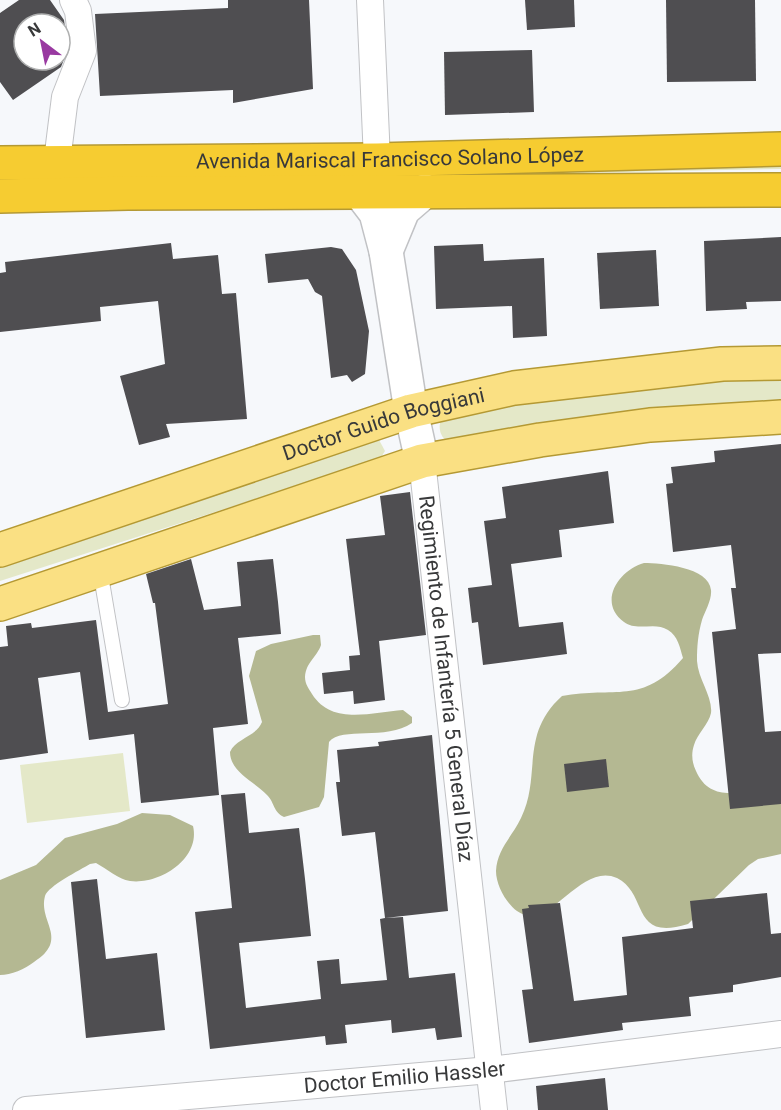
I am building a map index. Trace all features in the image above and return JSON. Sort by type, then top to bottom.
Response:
[{"type":"highway","name":"Avenida Mariscal Francisco Solano López","points":[[0,163],[377,160],[781,149]]},
{"type":"highway","points":[[128,193],[161,184],[349,179],[356,178],[370,169],[377,160]]},
{"type":"highway","name":"Avenida Mariscal Francisco Solano López","points":[[0,196],[128,193],[781,190]]},
{"type":"main road","points":[[386,250],[404,210],[425,191]]},
{"type":"main road","name":"Regimiento de Infantería 5 General Díaz","points":[[360,192],[375,213],[386,250],[411,411],[422,461]]},
{"type":"main road","name":"Doctor Guido Boggiani","points":[[0,550],[411,411],[525,387],[723,364],[781,363]]},
{"type":"main road","points":[[0,604],[422,461],[540,440],[650,425],[781,417]]},
{"type":"street","points":[[57,161],[65,97],[82,51],[78,11],[73,0]]},
{"type":"street","points":[[370,0],[377,160]]},
{"type":"street","name":"Regimiento de Infantería 5 General Díaz","points":[[422,461],[494,1110]]},
{"type":"street","name":"Doctor Emilio Hassler","points":[[26,1110],[490,1070],[781,1034]]},
{"type":"lane","points":[[100,570],[122,700]]},
{"type":"green space","points":[[781,160],[781,169],[419,176],[417,168]]},
{"type":"green space","points":[[781,380],[781,404],[447,441],[440,429],[441,420],[525,402],[653,386]]},
{"type":"green space","points":[[378,438],[385,451],[380,459],[0,581],[0,559]]},
{"type":"green space","points":[[644,563],[683,568],[702,576],[708,582],[711,594],[702,620],[697,661],[710,701],[711,713],[694,745],[692,755],[694,765],[703,782],[723,793],[746,791],[781,782],[781,854],[758,859],[749,865],[688,924],[670,928],[657,927],[648,922],[627,885],[617,878],[603,875],[590,879],[541,913],[529,915],[517,911],[502,893],[496,876],[497,863],[527,802],[536,740],[540,725],[549,711],[562,696],[627,691],[654,683],[683,658],[678,642],[663,627],[629,625],[616,614],[612,605],[614,588],[620,579],[627,572]]},
{"type":"green space","points":[[320,635],[321,645],[307,667],[305,680],[320,704],[341,714],[353,715],[403,710],[412,717],[412,723],[390,731],[335,737],[329,742],[324,797],[319,807],[284,817],[278,813],[267,795],[234,765],[230,752],[262,722],[249,676],[256,651],[271,644]]},
{"type":"green space","points":[[123,753],[130,811],[27,823],[20,765]]},
{"type":"green space","points":[[142,813],[170,815],[193,826],[194,838],[191,849],[184,859],[165,874],[141,881],[121,878],[96,863],[65,878],[45,896],[45,914],[51,938],[50,946],[45,954],[26,967],[13,973],[0,975],[0,880],[36,865],[65,838],[117,824]]},
{"type":"building","points":[[19,0],[50,0],[58,12],[12,12],[12,72],[54,72],[13,100],[0,82],[0,13]]},
{"type":"building","points":[[228,0],[309,0],[313,89],[233,103],[233,90],[100,96],[95,14],[228,8]]},
{"type":"building","points":[[525,0],[574,0],[575,27],[527,30]]},
{"type":"building","points":[[666,0],[755,0],[756,81],[667,82]]},
{"type":"building","points":[[532,50],[534,112],[445,115],[444,52]]},
{"type":"building","points":[[781,237],[781,301],[746,302],[747,309],[706,311],[704,241]]},
{"type":"building","points":[[171,243],[173,259],[218,255],[222,294],[236,293],[247,419],[166,424],[170,437],[139,445],[120,376],[165,364],[158,301],[100,307],[101,321],[0,332],[0,273],[6,272],[5,262]]},
{"type":"building","points":[[483,244],[484,261],[544,258],[547,336],[513,338],[512,306],[436,309],[434,246]]},
{"type":"building","points":[[331,247],[342,249],[356,270],[369,331],[365,374],[352,382],[347,375],[331,378],[322,296],[315,292],[308,279],[268,283],[265,254]]},
{"type":"building","points":[[656,250],[659,306],[600,309],[597,253]]},
{"type":"building","points":[[781,444],[781,653],[758,654],[765,732],[781,731],[781,804],[730,809],[712,632],[736,629],[731,588],[736,588],[731,545],[673,552],[666,484],[673,483],[671,467],[715,462],[714,451]]},
{"type":"building","points":[[608,471],[614,523],[559,530],[562,557],[511,564],[519,627],[563,622],[567,654],[483,665],[478,622],[472,623],[468,588],[492,585],[484,521],[506,518],[502,487]]},
{"type":"building","points":[[410,492],[426,635],[379,641],[385,700],[354,704],[353,691],[324,694],[322,673],[350,670],[349,656],[360,655],[346,539],[385,535],[380,496]]},
{"type":"building","points":[[191,559],[204,610],[241,606],[237,562],[273,559],[281,634],[238,638],[248,724],[213,728],[219,795],[141,803],[134,734],[89,740],[80,672],[38,678],[48,753],[0,760],[0,647],[8,646],[6,626],[31,623],[32,628],[96,620],[108,712],[168,704],[155,603],[153,603],[146,574]]},
{"type":"building","points":[[432,735],[448,911],[385,918],[375,832],[342,836],[336,782],[340,782],[337,750],[379,746],[378,742]]},
{"type":"building","points":[[606,759],[609,787],[567,792],[564,764]]},
{"type":"building","points":[[245,793],[249,833],[299,828],[305,879],[311,936],[239,943],[246,1008],[321,999],[317,961],[339,959],[341,984],[387,980],[380,919],[403,917],[409,978],[455,973],[462,1037],[437,1040],[435,1028],[392,1033],[391,1020],[345,1025],[347,1043],[326,1045],[325,1036],[210,1049],[195,912],[232,908],[221,795]]},
{"type":"building","points":[[97,879],[106,959],[157,953],[165,1030],[86,1038],[71,882]]},
{"type":"building","points":[[767,893],[771,934],[781,933],[781,977],[733,985],[733,992],[689,997],[691,1016],[622,1023],[623,1030],[529,1043],[522,990],[533,989],[522,909],[529,908],[528,905],[560,903],[574,1001],[627,995],[622,937],[693,928],[690,901]]},
{"type":"building","points":[[605,1078],[608,1110],[538,1110],[536,1086]]}]
